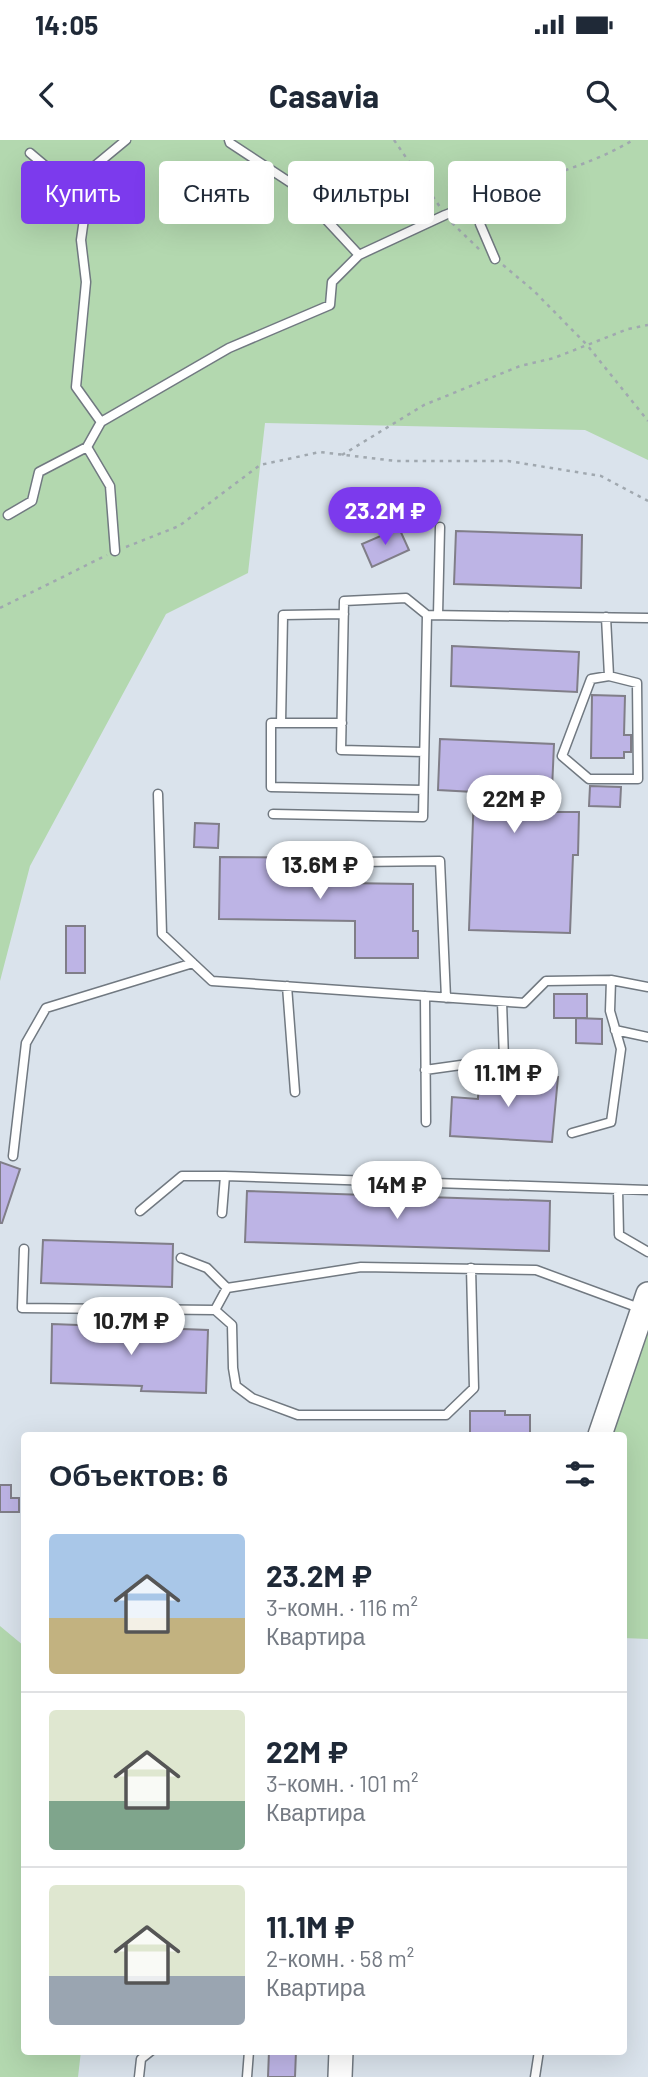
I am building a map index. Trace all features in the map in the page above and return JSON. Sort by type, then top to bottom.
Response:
[{"type":"street","points":[[601,1432],[645,1301]]},
{"type":"street","points":[[340,2077],[341,2055]]},
{"type":"lane","points":[[101,161],[126,140]]},
{"type":"lane","points":[[229,140],[294,185],[359,255]]},
{"type":"lane","points":[[30,153],[40,161]]},
{"type":"lane","points":[[8,515],[32,501],[39,472],[87,447],[101,422],[229,348],[330,305],[332,282],[359,255],[448,214]]},
{"type":"lane","points":[[82,224],[80,240],[86,282],[76,387],[101,422]]},
{"type":"lane","points":[[480,224],[495,259]]},
{"type":"lane","points":[[87,447],[110,486],[115,551]]},
{"type":"lane","points":[[438,615],[440,527]]},
{"type":"lane","points":[[424,751],[341,750],[344,601],[406,598],[427,615],[648,618]]},
{"type":"lane","points":[[281,723],[283,615],[344,614]]},
{"type":"lane","points":[[273,814],[422,817],[427,615]]},
{"type":"lane","points":[[606,617],[609,676]]},
{"type":"lane","points":[[609,676],[637,683],[638,746],[638,779],[589,779],[562,756],[592,679],[609,676]]},
{"type":"lane","points":[[342,723],[271,723],[271,788],[423,790]]},
{"type":"lane","points":[[638,746],[648,746]]},
{"type":"lane","points":[[158,794],[162,934],[212,981],[524,1003],[545,981],[611,980],[648,987]]},
{"type":"lane","points":[[357,862],[440,861],[446,998]]},
{"type":"lane","points":[[13,1156],[26,1043],[46,1008],[193,963]]},
{"type":"lane","points":[[572,1133],[611,1122],[621,1049],[610,1011],[611,980]]},
{"type":"lane","points":[[287,986],[295,1092]]},
{"type":"lane","points":[[425,996],[426,1122]]},
{"type":"lane","points":[[425,1070],[504,1059],[502,1002]]},
{"type":"lane","points":[[615,1030],[648,1037]]},
{"type":"lane","points":[[139,1211],[182,1176],[648,1190]]},
{"type":"lane","points":[[222,1213],[225,1176]]},
{"type":"lane","points":[[618,1189],[619,1235],[648,1252]]},
{"type":"lane","points":[[24,1249],[22,1308],[215,1310],[232,1325],[236,1386],[253,1398],[298,1415],[446,1415],[474,1388],[471,1268]]},
{"type":"lane","points":[[181,1258],[207,1268],[227,1288]]},
{"type":"lane","points":[[227,1288],[361,1266],[536,1270],[645,1301]]},
{"type":"lane","points":[[215,1310],[227,1288]]},
{"type":"lane","points":[[139,2077],[141,2059],[146,2055]]},
{"type":"lane","points":[[247,2077],[248,2055]]},
{"type":"lane","points":[[535,2077],[538,2055]]},
{"type":"path","points":[[394,140],[445,215],[475,248],[495,259],[534,291],[587,345],[648,421]]},
{"type":"path","points":[[566,169],[607,156],[633,140]]},
{"type":"path","points":[[342,455],[424,405],[520,366],[554,358],[628,328],[648,325]]},
{"type":"path","points":[[0,608],[115,551],[179,526],[260,465],[320,452],[396,461],[508,461],[601,476],[648,501]]},
{"type":"green space","points":[[0,140],[648,140],[648,460],[585,430],[265,423],[248,573],[166,614],[30,866],[0,981]]},
{"type":"green space","points":[[648,1294],[648,1639],[627,1638],[627,1432],[601,1432]]},
{"type":"green space","points":[[0,1626],[21,1644],[21,2055],[81,2055],[78,2077],[0,2077]]},
{"type":"building","points":[[399,528],[409,550],[372,567],[362,544]]},
{"type":"building","points":[[456,531],[582,535],[581,588],[454,584]]},
{"type":"building","points":[[452,646],[579,652],[577,692],[451,686]]},
{"type":"building","points":[[592,695],[625,696],[624,735],[631,735],[631,752],[624,752],[624,758],[591,758]]},
{"type":"building","points":[[440,739],[554,744],[551,812],[579,812],[578,855],[573,855],[570,933],[469,930],[474,792],[438,790]]},
{"type":"building","points":[[590,786],[621,787],[620,807],[589,806]]},
{"type":"building","points":[[195,823],[219,824],[218,848],[194,847]]},
{"type":"building","points":[[220,857],[345,858],[344,883],[413,884],[413,931],[418,931],[418,958],[355,958],[355,921],[219,919]]},
{"type":"building","points":[[66,926],[85,926],[85,973],[66,973]]},
{"type":"building","points":[[554,994],[587,994],[587,1018],[554,1018]]},
{"type":"building","points":[[576,1018],[602,1019],[602,1044],[576,1043]]},
{"type":"building","points":[[479,1073],[558,1077],[552,1142],[450,1136],[452,1097],[478,1099]]},
{"type":"building","points":[[0,1162],[20,1169],[2,1223],[0,1223]]},
{"type":"building","points":[[247,1191],[550,1201],[549,1251],[245,1242]]},
{"type":"building","points":[[43,1240],[173,1244],[172,1287],[41,1283]]},
{"type":"building","points":[[52,1324],[208,1330],[206,1393],[141,1391],[142,1386],[51,1383]]},
{"type":"building","points":[[470,1411],[505,1411],[505,1415],[530,1415],[530,1432],[470,1432]]},
{"type":"building","points":[[0,1485],[11,1485],[11,1498],[19,1498],[19,1512],[0,1512]]},
{"type":"building","points":[[269,2055],[296,2055],[295,2077],[268,2077]]}]
